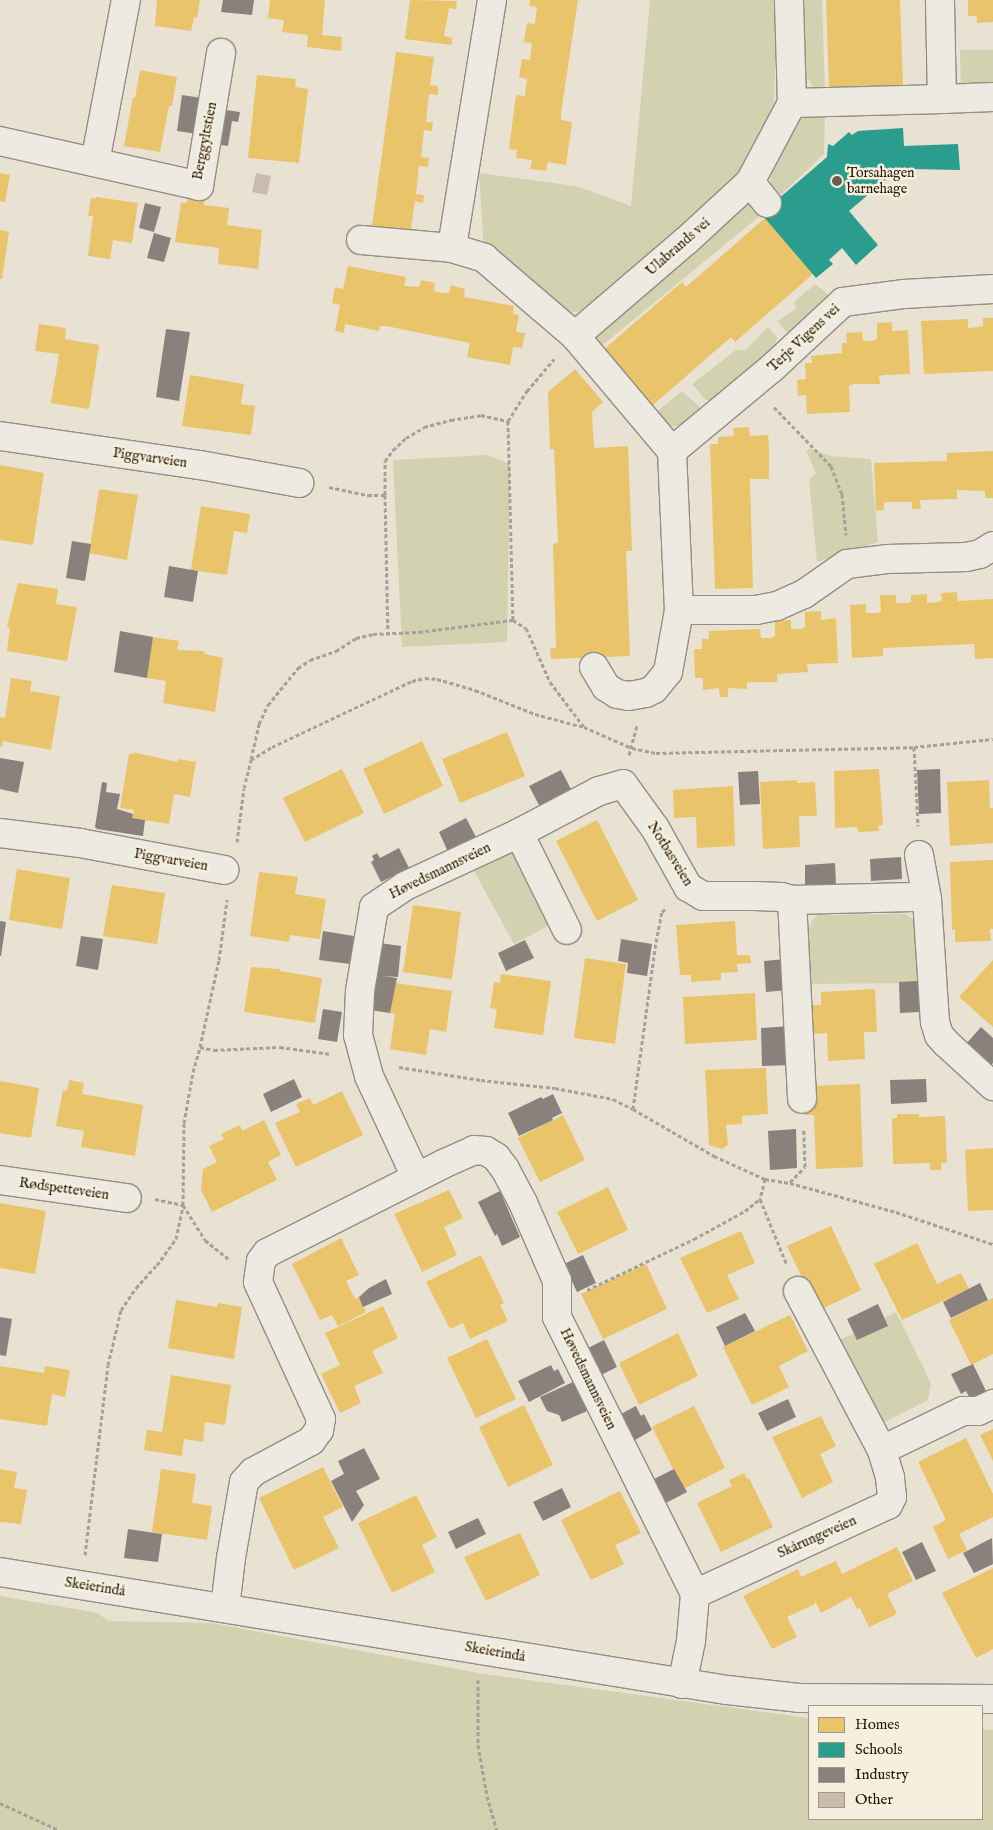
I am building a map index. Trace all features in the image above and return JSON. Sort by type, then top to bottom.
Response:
[{"type":"street","points":[[95,162],[126,0]]},
{"type":"street","points":[[452,248],[492,0]]},
{"type":"street","name":"Ulabrands vei","points":[[575,336],[686,241],[750,182],[792,103],[789,0]]},
{"type":"street","points":[[940,0],[942,99]]},
{"type":"street","name":"Berggyltstien","points":[[0,141],[198,186],[221,53]]},
{"type":"street","points":[[792,103],[993,97]]},
{"type":"street","points":[[750,182],[768,203]]},
{"type":"street","points":[[361,240],[452,248],[484,258],[575,336],[672,451],[680,610],[668,672],[654,689],[646,693],[629,696],[617,694],[606,687],[594,667]]},
{"type":"street","name":"Terje Vigens vei","points":[[672,451],[754,384],[844,302],[904,294],[993,289]]},
{"type":"street","name":"Piggvarveien","points":[[0,436],[200,464],[299,483]]},
{"type":"street","points":[[680,610],[756,610],[777,606],[804,594],[847,564],[887,559],[966,557],[980,554],[993,546]]},
{"type":"street","name":"Høvedsmannsveien","points":[[416,1177],[364,1062],[358,1036],[359,1007],[374,907],[405,886],[519,833],[599,791],[623,784]]},
{"type":"street","name":"Notbasveien","points":[[623,784],[650,820],[688,887],[708,898],[756,896],[781,897],[792,900],[913,897],[927,900]]},
{"type":"street","points":[[519,833],[567,930]]},
{"type":"street","name":"Piggvarveien","points":[[0,834],[80,843],[229,871]]},
{"type":"street","points":[[919,854],[927,900],[935,1022],[939,1034],[993,1086]]},
{"type":"street","points":[[792,900],[802,1099]]},
{"type":"street","name":"Høvedsmannsveien","points":[[258,1268],[268,1253],[416,1177],[474,1150],[491,1154],[505,1169],[536,1230],[557,1281],[558,1317],[695,1594]]},
{"type":"street","name":"Rødspetteveien","points":[[0,1180],[127,1198]]},
{"type":"street","points":[[225,1608],[231,1558],[244,1482],[253,1472],[311,1441],[319,1430],[321,1419],[263,1294],[258,1282],[258,1268]]},
{"type":"street","name":"Skårungeveien","points":[[695,1594],[888,1505],[892,1497],[891,1484],[882,1450],[798,1291]]},
{"type":"street","points":[[882,1450],[949,1417],[964,1411],[978,1411],[993,1404]]},
{"type":"street","name":"Skeierindå","points":[[0,1572],[478,1648],[682,1684],[799,1698],[993,1699]]},
{"type":"street","points":[[682,1684],[691,1641],[695,1594]]},
{"type":"path","points":[[513,620],[508,421],[527,391],[575,336]]},
{"type":"path","points":[[754,384],[830,466],[837,477],[842,494],[847,564]]},
{"type":"path","points":[[388,633],[384,495],[385,461],[393,450],[406,438],[424,427],[481,416],[508,421]]},
{"type":"path","points":[[299,483],[368,495],[384,495]]},
{"type":"path","points":[[83,1585],[86,1544],[108,1365],[121,1310],[136,1288],[158,1265],[176,1239],[183,1205],[184,1123],[193,1072],[219,960],[229,871],[244,788],[259,724],[268,705],[298,668],[310,660],[345,647],[356,638],[513,620],[526,628],[550,682],[584,727]]},
{"type":"path","points":[[251,760],[272,747],[412,681],[424,678],[437,679],[475,690],[535,714],[584,727],[632,748],[656,753],[914,747],[993,739]]},
{"type":"path","points":[[914,747],[919,854]]},
{"type":"path","points":[[633,1109],[649,984],[662,912],[688,887]]},
{"type":"path","points":[[200,1047],[221,1050],[280,1046],[337,1055],[364,1062],[481,1080],[555,1088],[612,1099],[633,1109],[714,1156],[766,1179],[790,1183],[896,1212],[993,1244]]},
{"type":"path","points":[[790,1183],[805,1166],[802,1099]]},
{"type":"path","points":[[766,1179],[760,1200],[798,1291]]},
{"type":"path","points":[[127,1198],[152,1198],[183,1205],[205,1240],[220,1254],[233,1262],[258,1268]]},
{"type":"path","points":[[580,1293],[694,1239],[745,1211],[760,1200]]},
{"type":"path","points":[[478,1648],[478,1744],[487,1796],[497,1830]]},
{"type":"path","points":[[0,1803],[59,1830]]},
{"type":"green space","points":[[650,0],[777,0],[774,105],[756,151],[727,188],[623,278],[578,312],[569,312],[560,308],[484,251],[479,173],[576,186],[631,206]]},
{"type":"green space","points":[[799,0],[822,0],[825,93],[814,87],[802,72]]},
{"type":"green space","points":[[960,50],[993,50],[993,91],[961,92]]},
{"type":"green space","points":[[825,113],[824,154],[781,195],[771,183],[769,167],[800,114]]},
{"type":"green space","points":[[747,202],[756,202],[767,210],[599,348],[594,342],[594,335]]},
{"type":"green space","points":[[815,284],[834,299],[795,333],[786,332],[778,321],[797,308],[794,302]]},
{"type":"green space","points":[[768,327],[777,337],[775,350],[717,400],[706,400],[692,384],[736,350],[746,350]]},
{"type":"green space","points":[[682,391],[700,407],[700,416],[686,426],[665,426],[654,414]]},
{"type":"green space","points":[[813,449],[830,456],[871,459],[878,542],[817,562],[809,479],[816,474],[806,450]]},
{"type":"green space","points":[[487,455],[510,464],[507,642],[402,647],[393,460]]},
{"type":"green space","points":[[501,852],[517,853],[554,923],[514,944],[473,869]]},
{"type":"green space","points":[[906,914],[916,922],[918,983],[806,984],[808,931],[812,921],[818,915]]},
{"type":"green space","points":[[896,1312],[931,1383],[928,1400],[879,1425],[832,1344]]},
{"type":"green space","points":[[0,1596],[98,1613],[108,1621],[212,1623],[484,1674],[808,1718],[808,1820],[983,1820],[983,1729],[993,1730],[993,1830],[0,1830]]},
{"type":"building: Homes","points":[[157,0],[200,0],[197,18],[194,17],[191,31],[155,26]]},
{"type":"building: Homes","points":[[270,0],[325,0],[322,35],[342,37],[341,51],[307,47],[308,35],[282,32],[284,20],[268,18]]},
{"type":"building: Homes","points":[[410,0],[457,1],[456,9],[449,8],[444,36],[452,38],[452,45],[405,39]]},
{"type":"building: Homes","points":[[530,0],[578,0],[561,113],[561,120],[572,122],[566,165],[548,162],[546,171],[530,169],[532,160],[516,158],[517,150],[509,149],[516,95],[525,96],[527,79],[519,77],[522,59],[530,60],[532,43],[524,42],[527,23],[535,24],[537,7],[529,6]]},
{"type":"building: Homes","points":[[826,0],[900,0],[903,85],[829,88]]},
{"type":"building: Homes","points":[[968,0],[993,0],[993,22],[977,23],[977,16],[968,16]]},
{"type":"building: Homes","points":[[396,52],[434,57],[430,85],[438,86],[438,95],[429,94],[426,122],[433,122],[432,131],[424,130],[421,157],[429,158],[428,167],[419,166],[416,194],[424,195],[423,203],[415,201],[411,229],[419,230],[418,239],[371,233]]},
{"type":"building: Homes","points":[[140,70],[177,77],[172,106],[169,106],[160,152],[124,146]]},
{"type":"building: Homes","points":[[257,75],[296,79],[295,87],[308,89],[299,163],[248,158]]},
{"type":"building: Homes","points":[[0,173],[10,175],[5,202],[0,201]]},
{"type":"building: Homes","points":[[188,196],[205,199],[204,205],[229,208],[227,225],[262,230],[258,269],[218,264],[219,248],[175,242],[181,203],[187,203]]},
{"type":"building: Homes","points":[[96,197],[138,203],[132,243],[113,240],[110,259],[88,256],[93,216],[88,216],[91,198],[95,199]]},
{"type":"building: Homes","points":[[765,218],[813,274],[735,342],[731,337],[652,406],[603,350],[682,282],[686,287]]},
{"type":"building: Homes","points":[[0,230],[9,232],[2,279],[0,279]]},
{"type":"building: Homes","points":[[348,266],[406,277],[404,286],[419,287],[421,280],[435,283],[434,291],[449,293],[451,285],[465,289],[464,297],[514,306],[513,314],[519,315],[516,332],[525,333],[522,348],[513,347],[510,365],[467,357],[470,343],[386,326],[380,326],[379,331],[345,324],[344,333],[335,331],[340,305],[332,303],[335,287],[343,289]]},
{"type":"building: Homes","points":[[983,318],[993,318],[993,371],[924,374],[921,321],[968,319],[968,328],[983,326]]},
{"type":"building: Homes","points":[[892,322],[892,331],[908,330],[910,374],[879,376],[880,384],[854,384],[849,386],[850,412],[807,414],[806,395],[798,396],[797,380],[806,379],[805,363],[812,363],[811,356],[842,353],[842,343],[847,343],[846,333],[862,332],[863,341],[877,339],[877,323]]},
{"type":"building: Homes","points":[[39,324],[66,328],[65,339],[99,345],[89,409],[51,403],[59,354],[35,351]]},
{"type":"building: Homes","points":[[575,369],[603,402],[592,412],[594,448],[628,446],[632,551],[626,551],[630,656],[551,659],[550,648],[556,648],[553,544],[558,543],[554,449],[550,449],[548,392]]},
{"type":"building: Homes","points":[[190,375],[244,384],[241,404],[255,406],[251,435],[182,426]]},
{"type":"building: Homes","points":[[749,427],[750,436],[768,435],[769,444],[769,479],[750,479],[753,588],[715,589],[710,444],[718,444],[718,437],[734,436],[733,428]]},
{"type":"building: Homes","points":[[993,451],[993,498],[985,498],[985,491],[957,490],[957,499],[920,500],[921,509],[912,509],[912,502],[884,502],[884,510],[876,511],[874,463],[947,461],[947,453]]},
{"type":"building: Homes","points":[[0,465],[44,473],[33,545],[0,540]]},
{"type":"building: Homes","points":[[99,489],[138,495],[127,560],[89,553]]},
{"type":"building: Homes","points":[[201,506],[250,514],[247,533],[234,531],[227,575],[191,570]]},
{"type":"building: Homes","points":[[18,583],[58,589],[56,604],[77,607],[67,661],[7,651],[10,628],[7,627]]},
{"type":"building: Homes","points":[[957,592],[958,601],[993,599],[993,658],[975,659],[974,644],[883,648],[883,656],[852,658],[850,605],[866,604],[866,613],[876,613],[881,612],[880,595],[896,595],[896,603],[906,603],[911,602],[911,595],[927,594],[927,603],[942,601],[941,593]]},
{"type":"building: Homes","points":[[821,611],[821,620],[836,618],[838,663],[807,664],[808,672],[777,674],[777,682],[751,682],[747,683],[747,689],[728,688],[728,697],[720,697],[719,688],[703,690],[703,678],[695,678],[694,649],[702,649],[702,639],[709,639],[709,631],[760,629],[761,638],[771,638],[775,636],[775,621],[791,620],[791,629],[801,629],[805,627],[805,612]]},
{"type":"building: Homes","points":[[153,637],[179,641],[177,650],[203,651],[205,654],[223,658],[215,712],[163,703],[166,681],[147,678]]},
{"type":"building: Homes","points":[[11,678],[32,681],[30,691],[60,696],[51,750],[3,741],[2,747],[0,746],[0,717],[5,718]]},
{"type":"building: Homes","points":[[507,732],[525,776],[460,803],[442,759]]},
{"type":"building: Homes","points":[[422,741],[443,786],[384,814],[363,769]]},
{"type":"building: Homes","points":[[137,753],[177,762],[178,759],[196,762],[190,797],[174,794],[169,824],[132,818],[134,810],[120,808],[129,754]]},
{"type":"building: Homes","points":[[342,769],[364,813],[305,842],[283,798]]},
{"type":"building: Homes","points":[[879,769],[883,825],[878,826],[879,831],[858,832],[857,827],[835,828],[834,771]]},
{"type":"building: Homes","points":[[797,780],[797,783],[815,782],[817,816],[799,816],[800,847],[763,849],[760,782]]},
{"type":"building: Homes","points":[[989,780],[990,808],[993,808],[993,843],[950,846],[947,782]]},
{"type":"building: Homes","points":[[733,786],[735,846],[697,848],[696,817],[674,818],[673,790]]},
{"type":"building: Homes","points":[[597,820],[638,900],[597,921],[556,841]]},
{"type":"building: Homes","points":[[993,860],[993,929],[990,929],[991,941],[955,942],[955,930],[952,930],[950,862]]},
{"type":"building: Homes","points":[[17,869],[70,878],[62,929],[9,920]]},
{"type":"building: Homes","points":[[259,872],[298,877],[295,894],[326,899],[320,939],[290,935],[289,942],[250,936]]},
{"type":"building: Homes","points":[[112,885],[165,893],[157,944],[103,936]]},
{"type":"building: Homes","points":[[413,905],[461,912],[452,979],[403,972]]},
{"type":"building: Homes","points":[[735,921],[737,955],[750,955],[751,963],[737,964],[738,972],[721,973],[721,980],[691,982],[691,975],[680,975],[676,925]]},
{"type":"building: Homes","points":[[585,958],[626,964],[615,1044],[574,1038]]},
{"type":"building: Homes","points":[[993,960],[993,1027],[959,997]]},
{"type":"building: Homes","points":[[251,967],[280,969],[280,971],[322,978],[315,1023],[244,1012]]},
{"type":"building: Homes","points":[[501,974],[551,981],[543,1035],[494,1028],[497,1009],[490,1008],[494,982],[500,983]]},
{"type":"building: Homes","points":[[395,983],[452,991],[446,1032],[430,1029],[426,1055],[390,1049],[395,1014],[390,1013]]},
{"type":"building: Homes","points":[[875,989],[877,1032],[864,1032],[865,1059],[828,1061],[827,1033],[813,1034],[812,1005],[821,1005],[821,992]]},
{"type":"building: Homes","points":[[755,993],[757,1040],[685,1044],[683,997]]},
{"type":"building: Homes","points":[[766,1068],[768,1114],[742,1116],[742,1124],[726,1125],[728,1145],[722,1149],[709,1145],[705,1070]]},
{"type":"building: Homes","points":[[69,1080],[84,1083],[82,1094],[143,1105],[135,1156],[81,1147],[84,1131],[56,1126],[63,1090],[67,1091]]},
{"type":"building: Homes","points":[[0,1081],[39,1088],[31,1138],[0,1133]]},
{"type":"building: Homes","points":[[860,1084],[863,1167],[816,1169],[814,1115],[804,1115],[803,1102],[813,1086]]},
{"type":"building: Homes","points":[[342,1091],[363,1135],[296,1167],[275,1123],[300,1112],[296,1104],[310,1098],[313,1105]]},
{"type":"building: Homes","points":[[897,1114],[919,1114],[919,1117],[945,1116],[947,1163],[941,1163],[941,1170],[930,1170],[930,1163],[893,1164],[892,1118],[897,1118]]},
{"type":"building: Homes","points":[[563,1115],[585,1160],[540,1182],[518,1138]]},
{"type":"building: Homes","points":[[264,1120],[281,1155],[268,1162],[277,1180],[212,1212],[201,1190],[203,1169],[217,1162],[209,1146],[224,1139],[221,1134],[240,1125],[242,1131]]},
{"type":"building: Homes","points":[[993,1148],[993,1210],[968,1211],[965,1150]]},
{"type":"building: Homes","points":[[608,1187],[628,1230],[578,1254],[557,1212]]},
{"type":"building: Homes","points":[[449,1190],[463,1218],[444,1227],[457,1255],[422,1272],[394,1214]]},
{"type":"building: Homes","points":[[0,1203],[46,1211],[35,1274],[0,1268]]},
{"type":"building: Homes","points":[[831,1226],[861,1290],[818,1311],[787,1246]]},
{"type":"building: Homes","points":[[741,1231],[755,1263],[727,1275],[739,1299],[707,1313],[680,1258]]},
{"type":"building: Homes","points":[[341,1238],[359,1275],[346,1281],[355,1299],[359,1297],[366,1312],[338,1326],[332,1315],[320,1320],[292,1264]]},
{"type":"building: Homes","points":[[917,1243],[937,1284],[961,1273],[969,1289],[902,1320],[874,1264]]},
{"type":"building: Homes","points":[[481,1255],[504,1303],[500,1305],[508,1321],[470,1339],[463,1323],[450,1329],[426,1282]]},
{"type":"building: Homes","points":[[646,1264],[667,1309],[603,1339],[581,1294]]},
{"type":"building: Homes","points":[[993,1298],[993,1354],[971,1365],[949,1320]]},
{"type":"building: Homes","points":[[176,1300],[217,1307],[218,1303],[242,1307],[234,1359],[168,1348]]},
{"type":"building: Homes","points":[[383,1306],[398,1338],[372,1351],[383,1373],[354,1386],[361,1403],[340,1413],[321,1374],[340,1365],[325,1333]]},
{"type":"building: Homes","points":[[790,1315],[808,1351],[779,1366],[789,1387],[752,1405],[723,1347]]},
{"type":"building: Homes","points":[[678,1333],[698,1376],[639,1405],[619,1363]]},
{"type":"building: Homes","points":[[487,1339],[516,1399],[476,1418],[447,1358]]},
{"type":"building: Homes","points":[[0,1366],[44,1373],[45,1366],[70,1370],[65,1397],[52,1394],[47,1426],[0,1419]]},
{"type":"building: Homes","points":[[171,1375],[231,1385],[225,1425],[205,1422],[203,1442],[184,1439],[182,1456],[144,1450],[147,1430],[162,1432]]},
{"type":"building: Homes","points":[[524,1405],[553,1465],[508,1487],[479,1427]]},
{"type":"building: Homes","points":[[694,1406],[725,1468],[683,1489],[652,1427]]},
{"type":"building: Homes","points":[[821,1416],[836,1446],[820,1454],[833,1482],[802,1498],[772,1437]]},
{"type":"building: Homes","points":[[993,1429],[993,1461],[980,1435]]},
{"type":"building: Homes","points":[[966,1438],[993,1494],[993,1517],[959,1534],[967,1550],[948,1559],[933,1527],[946,1520],[918,1462]]},
{"type":"building: Homes","points":[[323,1467],[343,1507],[323,1517],[339,1548],[294,1570],[259,1498]]},
{"type":"building: Homes","points":[[0,1469],[17,1472],[14,1488],[27,1490],[21,1524],[0,1522]]},
{"type":"building: Homes","points":[[161,1469],[196,1474],[192,1503],[212,1506],[207,1540],[152,1532]]},
{"type":"building: Homes","points":[[744,1473],[747,1479],[749,1478],[773,1527],[721,1552],[697,1503],[732,1486],[729,1480]]},
{"type":"building: Homes","points":[[620,1491],[641,1533],[615,1545],[624,1564],[591,1580],[561,1520]]},
{"type":"building: Homes","points":[[416,1495],[437,1537],[422,1545],[435,1572],[392,1593],[358,1523]]},
{"type":"building: Homes","points":[[520,1533],[540,1575],[486,1601],[464,1557]]},
{"type":"building: Homes","points":[[897,1547],[913,1581],[887,1594],[897,1614],[869,1627],[860,1608],[857,1609],[851,1597],[821,1613],[815,1601],[815,1604],[787,1617],[797,1637],[772,1649],[743,1596],[798,1569],[801,1577],[836,1561],[842,1574]]},
{"type":"building: Homes","points":[[993,1568],[993,1649],[976,1658],[942,1593]]},
{"type":"building: Schools","points":[[903,128],[904,146],[958,144],[960,170],[911,169],[911,175],[890,176],[849,211],[878,245],[856,265],[842,248],[829,260],[833,264],[816,278],[763,216],[779,202],[777,200],[827,157],[828,144],[833,146],[849,132],[852,135],[858,131]]},
{"type":"building: Industry","points":[[223,0],[254,0],[252,15],[221,12]]},
{"type":"building: Industry","points":[[182,95],[202,98],[197,134],[177,131]]},
{"type":"building: Industry","points":[[218,109],[240,112],[238,122],[232,121],[228,146],[213,144]]},
{"type":"building: Industry","points":[[145,203],[161,207],[154,232],[139,228]]},
{"type":"building: Industry","points":[[154,233],[171,238],[164,262],[147,258]]},
{"type":"building: Industry","points":[[166,329],[190,332],[179,401],[156,397]]},
{"type":"building: Industry","points":[[72,541],[91,544],[85,581],[66,578]]},
{"type":"building: Industry","points":[[169,566],[198,571],[193,602],[164,597]]},
{"type":"building: Industry","points":[[120,631],[153,637],[147,678],[114,672]]},
{"type":"building: Industry","points":[[0,758],[24,762],[18,793],[0,789]]},
{"type":"building: Industry","points":[[940,769],[941,813],[919,814],[917,770]]},
{"type":"building: Industry","points":[[561,770],[572,791],[540,807],[529,786]]},
{"type":"building: Industry","points":[[758,771],[760,804],[740,805],[738,772]]},
{"type":"building: Industry","points":[[102,782],[107,783],[106,792],[120,794],[117,809],[133,814],[132,818],[145,820],[143,836],[97,829],[95,827]]},
{"type":"building: Industry","points":[[466,818],[476,837],[448,852],[439,832]]},
{"type":"building: Industry","points":[[399,848],[409,868],[381,882],[371,862],[374,860],[372,856],[377,853],[380,858]]},
{"type":"building: Industry","points":[[901,857],[902,879],[871,881],[870,859]]},
{"type":"building: Industry","points":[[835,863],[836,885],[805,886],[805,865]]},
{"type":"building: Industry","points":[[0,921],[6,922],[1,956],[0,956]]},
{"type":"building: Industry","points":[[323,931],[354,936],[350,964],[319,960]]},
{"type":"building: Industry","points":[[81,936],[103,939],[98,970],[76,966]]},
{"type":"building: Industry","points":[[621,939],[652,944],[647,976],[627,973],[628,963],[618,961]]},
{"type":"building: Industry","points":[[525,940],[534,958],[506,971],[498,953]]},
{"type":"building: Industry","points":[[380,943],[401,946],[398,977],[383,976],[397,978],[390,1013],[370,1010]]},
{"type":"building: Industry","points":[[786,959],[788,990],[766,992],[764,961]]},
{"type":"building: Industry","points":[[918,981],[920,1012],[900,1013],[899,982]]},
{"type":"building: Industry","points":[[323,1009],[342,1012],[337,1042],[318,1039]]},
{"type":"building: Industry","points":[[791,1026],[792,1065],[762,1066],[761,1028]]},
{"type":"building: Industry","points":[[981,1027],[993,1038],[993,1063],[990,1066],[966,1044]]},
{"type":"building: Industry","points":[[294,1079],[302,1097],[271,1112],[263,1094]]},
{"type":"building: Industry","points":[[926,1079],[927,1102],[891,1104],[890,1080]]},
{"type":"building: Industry","points":[[553,1094],[562,1113],[552,1118],[553,1120],[519,1136],[508,1113],[541,1097],[543,1099]]},
{"type":"building: Industry","points":[[796,1129],[797,1168],[770,1170],[768,1131]]},
{"type":"building: Industry","points":[[500,1191],[520,1237],[502,1246],[478,1202]]},
{"type":"building: Industry","points":[[583,1255],[596,1283],[577,1292],[564,1264]]},
{"type":"building: Industry","points":[[386,1279],[392,1294],[363,1307],[359,1297],[369,1288]]},
{"type":"building: Industry","points":[[980,1283],[988,1300],[951,1318],[943,1302]]},
{"type":"building: Industry","points":[[878,1304],[888,1326],[857,1340],[847,1319]]},
{"type":"building: Industry","points":[[745,1313],[755,1331],[725,1346],[716,1327]]},
{"type":"building: Industry","points":[[0,1317],[12,1319],[6,1356],[0,1355]]},
{"type":"building: Industry","points":[[604,1340],[617,1367],[597,1377],[584,1350]]},
{"type":"building: Industry","points":[[973,1364],[986,1391],[970,1399],[966,1391],[961,1394],[951,1374]]},
{"type":"building: Industry","points":[[551,1365],[554,1371],[558,1369],[565,1383],[529,1402],[518,1381]]},
{"type":"building: Industry","points":[[573,1382],[587,1411],[562,1422],[559,1415],[547,1411],[540,1397]]},
{"type":"building: Industry","points":[[788,1399],[796,1417],[767,1431],[758,1413]]},
{"type":"building: Industry","points":[[636,1406],[641,1416],[644,1414],[652,1430],[630,1443],[617,1416]]},
{"type":"building: Industry","points":[[364,1448],[380,1479],[356,1491],[364,1505],[352,1522],[331,1481],[344,1474],[338,1461]]},
{"type":"building: Industry","points":[[674,1469],[687,1492],[662,1505],[650,1481]]},
{"type":"building: Industry","points":[[562,1488],[571,1507],[543,1521],[533,1502]]},
{"type":"building: Industry","points":[[478,1518],[486,1534],[456,1549],[448,1532]]},
{"type":"building: Industry","points":[[128,1529],[162,1534],[158,1562],[124,1558]]},
{"type":"building: Industry","points":[[992,1538],[993,1564],[974,1573],[963,1553]]},
{"type":"building: Industry","points":[[922,1542],[936,1571],[916,1580],[902,1552]]},
{"type":"building: Other","points":[[256,173],[271,176],[267,195],[252,192]]},
{"type":"place","name":"Torsahagen barnehage","points":[[837,181]]}]
